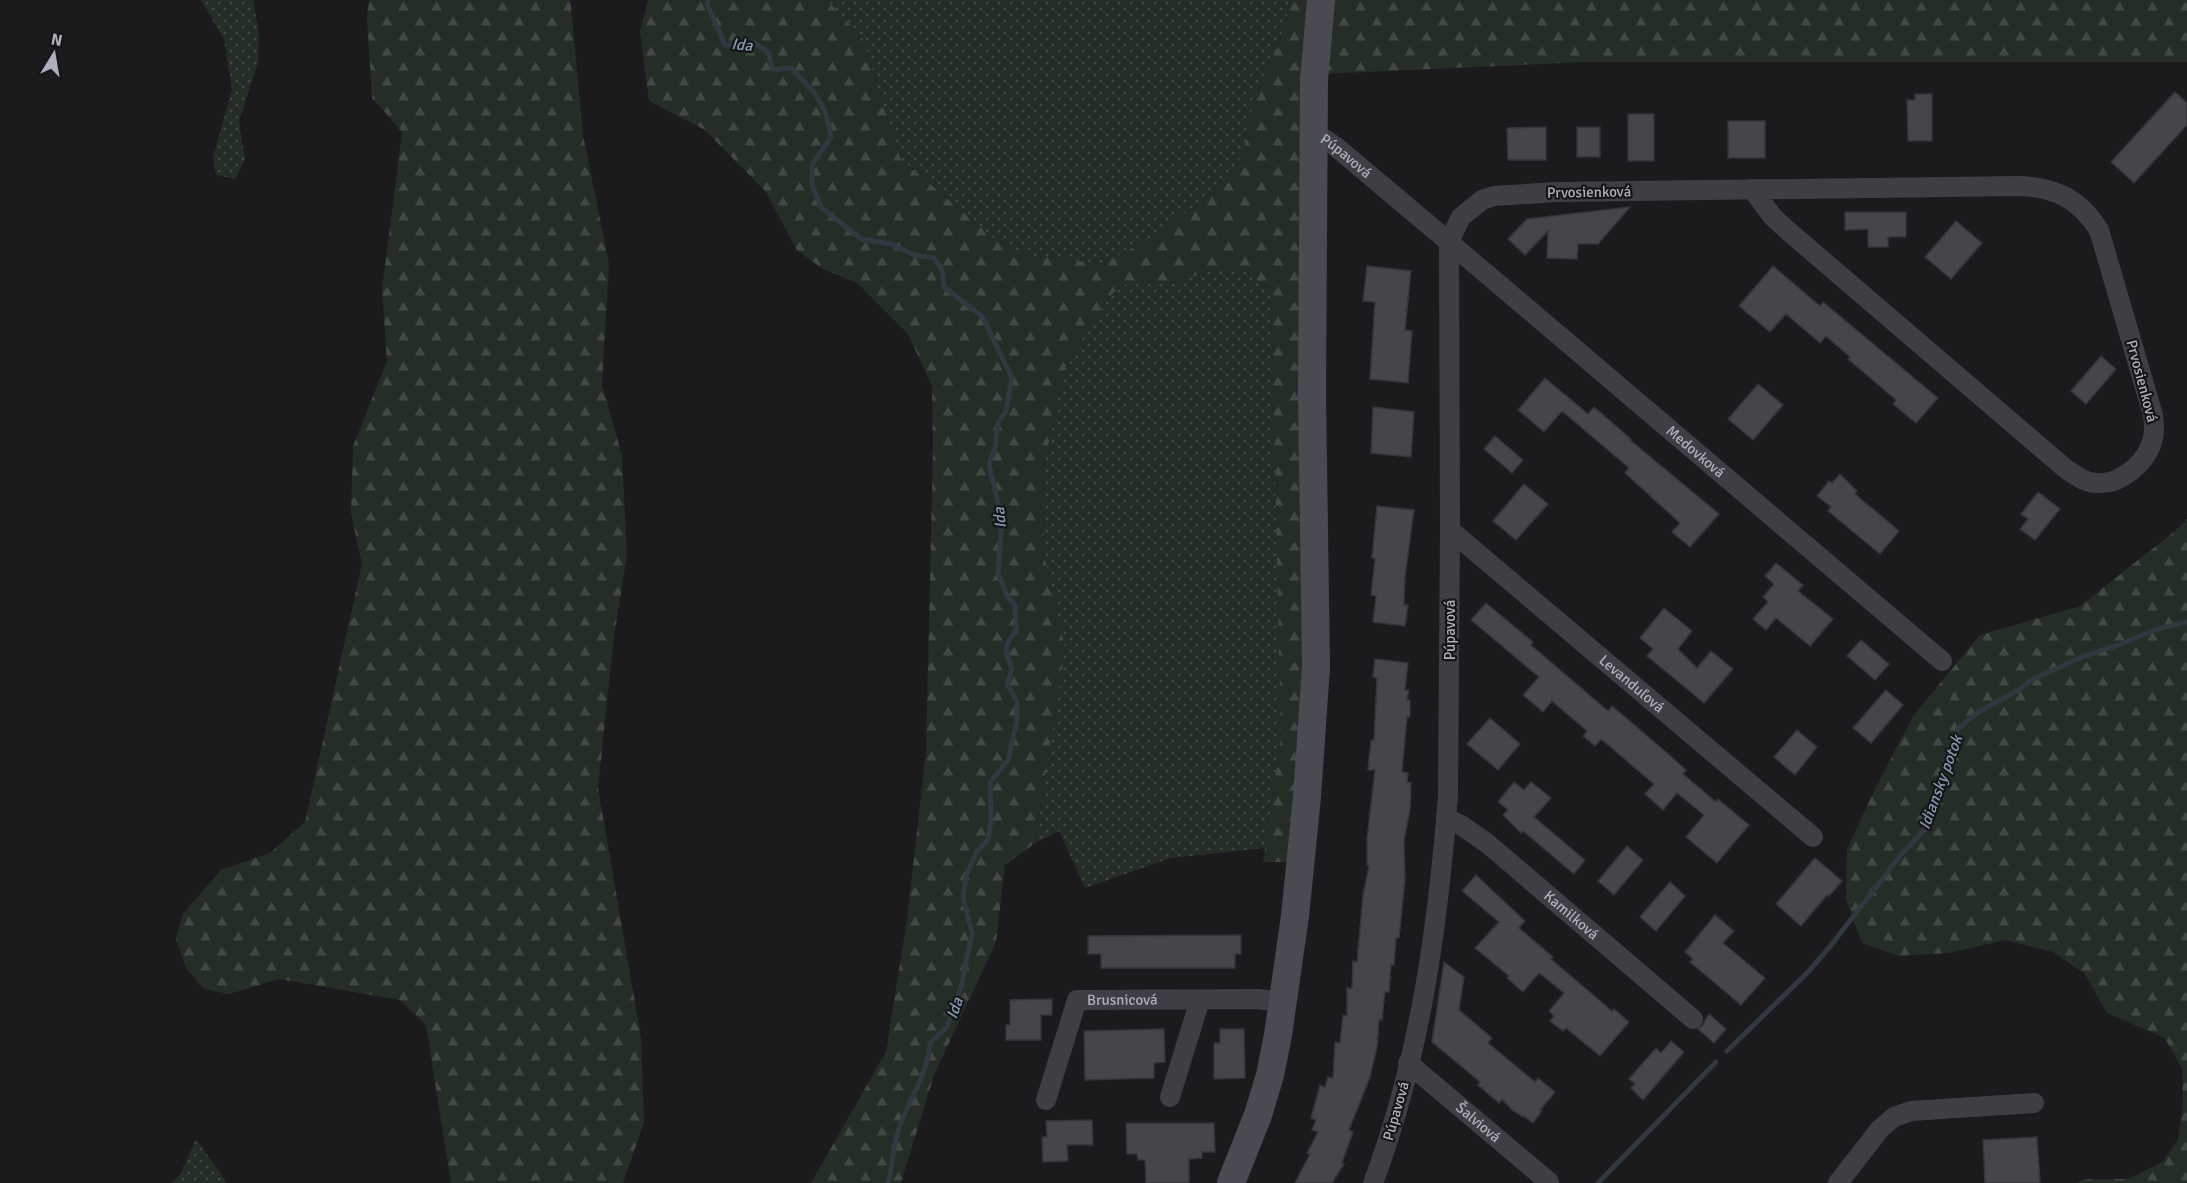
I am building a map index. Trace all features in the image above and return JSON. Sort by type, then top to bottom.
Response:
[{"type":"street","points":[[1231,1183],[1270,1075],[1284,1002],[1307,797],[1315,686],[1312,395],[1314,80],[1321,0]]},
{"type":"street","name":"Púpavová","points":[[1314,132],[1335,146],[1449,242],[1450,530],[1446,818],[1440,891],[1425,990],[1400,1100],[1373,1183]]},
{"type":"street","name":"Prvosienková","points":[[1449,242],[1461,217],[1482,200],[1494,196],[1558,192],[1752,189],[2021,186],[2045,189],[2072,199],[2091,217],[2099,230],[2155,427],[2153,441],[2146,453],[2135,468],[2109,482],[2095,483],[2080,478],[2066,469],[1786,229],[1773,217],[1752,189]]},
{"type":"street","name":"Medovková","points":[[1449,242],[1942,661]]},
{"type":"street","name":"Levanduľová","points":[[1450,530],[1813,837]]},
{"type":"street","name":"Kamilková","points":[[1446,818],[1461,825],[1488,844],[1693,1018]]},
{"type":"street","name":"Brusnicová","points":[[1046,1100],[1077,1000],[1258,999],[1284,1002]]},
{"type":"street","points":[[1170,1097],[1200,1000]]},
{"type":"street","name":"Šalviová","points":[[1408,1063],[1549,1182]]},
{"type":"street","points":[[1838,1183],[1880,1129],[1894,1117],[1911,1111],[2034,1103]]},
{"type":"green space","points":[[201,0],[253,0],[259,34],[258,62],[239,121],[245,159],[235,179],[216,175],[213,158],[232,89],[224,39]]},
{"type":"green space","points":[[369,0],[570,0],[583,135],[609,264],[602,384],[622,456],[627,556],[614,636],[598,788],[641,1037],[644,1122],[623,1183],[451,1183],[426,1025],[400,1000],[279,979],[229,994],[204,989],[186,968],[176,939],[183,914],[221,870],[270,853],[305,822],[362,564],[351,513],[353,446],[387,361],[382,289],[402,132],[372,98],[367,17]]},
{"type":"green space","points":[[648,0],[827,0],[863,39],[900,158],[994,239],[1026,255],[1102,264],[1151,238],[1224,185],[1244,151],[1254,99],[1286,23],[1289,0],[1310,0],[1306,666],[1291,862],[1263,862],[1281,738],[1271,294],[1246,271],[1223,267],[1169,284],[1126,284],[1113,293],[1094,318],[1063,371],[1043,471],[1044,554],[1065,648],[1035,843],[1005,865],[996,942],[934,1075],[901,1183],[811,1183],[886,1052],[907,919],[926,751],[933,449],[932,386],[908,334],[857,283],[823,269],[797,250],[765,191],[705,130],[649,101],[640,31]]},
{"type":"green space","points":[[827,0],[1289,0],[1286,23],[1254,99],[1244,151],[1224,185],[1151,238],[1102,264],[1026,255],[994,239],[900,158],[863,39]]},
{"type":"green space","points":[[1329,0],[2187,0],[2187,62],[1584,62],[1320,74]]},
{"type":"green space","points":[[1223,267],[1246,271],[1271,293],[1281,738],[1265,848],[1171,858],[1085,888],[1059,831],[1035,843],[1065,648],[1044,554],[1043,471],[1063,371],[1094,318],[1113,293],[1126,284],[1169,284]]},
{"type":"green space","points":[[2187,519],[2187,1183],[2076,1183],[2088,1179],[2128,1179],[2162,1162],[2178,1140],[2183,1104],[2182,1069],[2165,1038],[2107,1013],[2084,973],[2053,952],[2005,940],[1949,953],[1898,956],[1862,943],[1846,899],[1847,849],[1913,716],[1980,635],[2080,606]]},
{"type":"green space","points":[[196,1139],[226,1183],[172,1183],[181,1173]]},
{"type":"building","points":[[2175,92],[2187,103],[2187,125],[2134,183],[2111,162]]},
{"type":"building","points":[[1915,94],[1932,94],[1932,141],[1908,141],[1907,100],[1915,100]]},
{"type":"building","points":[[1628,114],[1654,114],[1654,161],[1628,161]]},
{"type":"building","points":[[1728,121],[1765,121],[1765,158],[1728,158]]},
{"type":"building","points":[[1546,127],[1546,160],[1508,160],[1507,128]]},
{"type":"building","points":[[1577,127],[1600,127],[1600,157],[1577,157]]},
{"type":"building","points":[[1630,207],[1598,244],[1578,244],[1577,259],[1547,258],[1548,231],[1525,255],[1508,239],[1527,219]]},
{"type":"building","points":[[1845,212],[1906,212],[1906,237],[1888,237],[1888,247],[1868,247],[1868,229],[1845,230]]},
{"type":"building","points":[[1956,221],[1982,243],[1951,279],[1925,257]]},
{"type":"building","points":[[1367,266],[1411,271],[1405,330],[1412,331],[1408,383],[1370,379],[1375,302],[1363,301]]},
{"type":"building","points":[[1773,266],[1820,306],[1823,302],[1938,398],[1916,423],[1893,404],[1896,400],[1848,359],[1850,357],[1826,336],[1820,343],[1786,314],[1770,332],[1739,306]]},
{"type":"building","points":[[2101,356],[2116,369],[2086,404],[2071,391]]},
{"type":"building","points":[[1545,378],[1588,414],[1594,407],[1719,514],[1690,547],[1672,532],[1680,523],[1625,473],[1629,468],[1562,411],[1544,432],[1518,410]]},
{"type":"building","points":[[1758,384],[1783,405],[1753,440],[1728,419]]},
{"type":"building","points":[[1373,407],[1414,412],[1411,457],[1371,453]]},
{"type":"building","points":[[1495,436],[1523,460],[1512,473],[1484,449]]},
{"type":"building","points":[[1840,474],[1857,491],[1855,494],[1899,531],[1880,554],[1828,511],[1831,507],[1817,496],[1829,481],[1832,483]]},
{"type":"building","points":[[1524,484],[1548,504],[1516,540],[1493,521]]},
{"type":"building","points":[[2038,492],[2060,509],[2035,540],[2020,529],[2028,519],[2021,514]]},
{"type":"building","points":[[1377,506],[1414,510],[1405,577],[1404,605],[1408,605],[1405,626],[1373,622],[1376,596],[1371,595],[1375,559],[1372,558]]},
{"type":"building","points":[[1776,563],[1803,585],[1798,591],[1833,619],[1810,646],[1776,618],[1766,630],[1753,619],[1768,602],[1763,597],[1774,584],[1765,576]]},
{"type":"building","points":[[1486,603],[1533,642],[1531,645],[1608,711],[1612,706],[1686,770],[1683,774],[1716,802],[1718,799],[1749,825],[1717,863],[1686,837],[1704,815],[1677,793],[1663,810],[1645,794],[1654,784],[1601,739],[1595,746],[1583,736],[1587,731],[1552,701],[1543,712],[1523,695],[1539,677],[1471,620]]},
{"type":"building","points":[[1664,608],[1692,631],[1678,649],[1697,668],[1711,651],[1733,669],[1704,703],[1647,656],[1653,649],[1640,638]]},
{"type":"building","points":[[1861,640],[1889,664],[1875,680],[1847,656]]},
{"type":"building","points":[[1375,659],[1408,663],[1405,690],[1409,690],[1407,700],[1410,700],[1410,717],[1407,717],[1402,772],[1408,773],[1407,782],[1411,783],[1410,810],[1404,840],[1405,880],[1399,938],[1396,938],[1394,965],[1391,965],[1389,992],[1385,992],[1382,1020],[1379,1019],[1377,1047],[1370,1077],[1349,1130],[1353,1132],[1342,1163],[1344,1164],[1332,1183],[1295,1183],[1318,1132],[1312,1130],[1316,1120],[1311,1118],[1320,1085],[1325,1087],[1328,1077],[1333,1078],[1335,1042],[1340,1043],[1343,1015],[1347,1016],[1347,988],[1352,989],[1353,961],[1357,962],[1363,895],[1369,866],[1367,865],[1367,839],[1375,770],[1368,770],[1371,740],[1374,740],[1377,678],[1373,677]]},
{"type":"building","points":[[1886,690],[1903,705],[1871,743],[1853,728]]},
{"type":"building","points":[[1490,718],[1520,744],[1498,770],[1467,744]]},
{"type":"building","points":[[1797,730],[1817,747],[1795,775],[1774,757]]},
{"type":"building","points":[[1514,782],[1524,790],[1531,782],[1551,798],[1534,817],[1585,860],[1574,874],[1523,831],[1521,833],[1503,815],[1508,810],[1498,802]]},
{"type":"building","points":[[1627,846],[1643,860],[1614,895],[1598,881]]},
{"type":"building","points":[[1815,858],[1842,881],[1801,926],[1776,904]]},
{"type":"building","points":[[1476,875],[1525,921],[1519,928],[1553,957],[1551,959],[1612,1011],[1614,1009],[1629,1022],[1600,1056],[1566,1028],[1563,1031],[1550,1021],[1554,1016],[1549,1011],[1564,993],[1539,973],[1523,992],[1507,978],[1509,976],[1475,948],[1499,922],[1462,891]]},
{"type":"building","points":[[1670,882],[1685,896],[1656,931],[1640,917]]},
{"type":"building","points":[[1715,915],[1734,931],[1723,943],[1765,978],[1741,1005],[1690,962],[1693,959],[1685,952]]},
{"type":"building","points":[[1241,935],[1241,954],[1235,954],[1235,968],[1101,968],[1101,954],[1088,954],[1088,936]]},
{"type":"building","points":[[1444,962],[1464,977],[1459,1010],[1492,1038],[1488,1043],[1535,1082],[1538,1078],[1555,1092],[1540,1110],[1542,1111],[1533,1123],[1512,1110],[1502,1099],[1499,1103],[1478,1085],[1480,1082],[1432,1042]]},
{"type":"building","points":[[1052,999],[1052,1015],[1041,1015],[1041,1040],[1006,1040],[1006,1025],[1010,1025],[1010,1000]]},
{"type":"building","points":[[1709,1014],[1726,1029],[1714,1043],[1698,1029]]},
{"type":"building","points":[[1164,1029],[1165,1062],[1154,1063],[1154,1078],[1085,1080],[1084,1031]]},
{"type":"building","points":[[1220,1029],[1244,1029],[1245,1078],[1214,1079],[1214,1043],[1220,1043]]},
{"type":"building","points":[[1671,1041],[1684,1052],[1643,1100],[1631,1088],[1635,1084],[1629,1079],[1656,1048],[1661,1053]]},
{"type":"building","points":[[1092,1120],[1093,1145],[1067,1145],[1068,1161],[1043,1162],[1042,1137],[1047,1137],[1046,1121]]},
{"type":"building","points":[[1126,1123],[1214,1123],[1215,1152],[1202,1152],[1202,1158],[1189,1159],[1189,1183],[1146,1183],[1145,1160],[1138,1160],[1137,1154],[1127,1154]]},
{"type":"building","points":[[2037,1137],[2040,1183],[1985,1183],[1983,1140]]},
{"type":"waterway","name":"Ida","points":[[708,0],[707,4],[725,45],[755,43],[768,52],[773,70],[791,68],[818,98],[826,115],[831,137],[812,165],[812,185],[821,207],[861,239],[891,244],[914,255],[934,258],[942,270],[944,287],[982,316],[1012,378],[1006,411],[998,423],[995,448],[989,464],[1002,519],[998,573],[1007,596],[1015,605],[1016,632],[1007,645],[1012,669],[1007,684],[1017,702],[1017,720],[1008,760],[990,782],[991,821],[988,840],[977,851],[966,876],[963,898],[972,933],[961,987],[947,1027],[930,1043],[925,1066],[896,1138],[888,1183]]},
{"type":"waterway","name":"Idiansky potok","points":[[1727,1051],[1808,972],[1900,856],[1925,829],[1939,793],[1949,749],[1959,728],[1977,713],[2020,689],[2031,680],[2082,657],[2157,629],[2187,622]]},
{"type":"waterway","name":"Idiansky potok","points":[[1598,1183],[1716,1062]]}]
